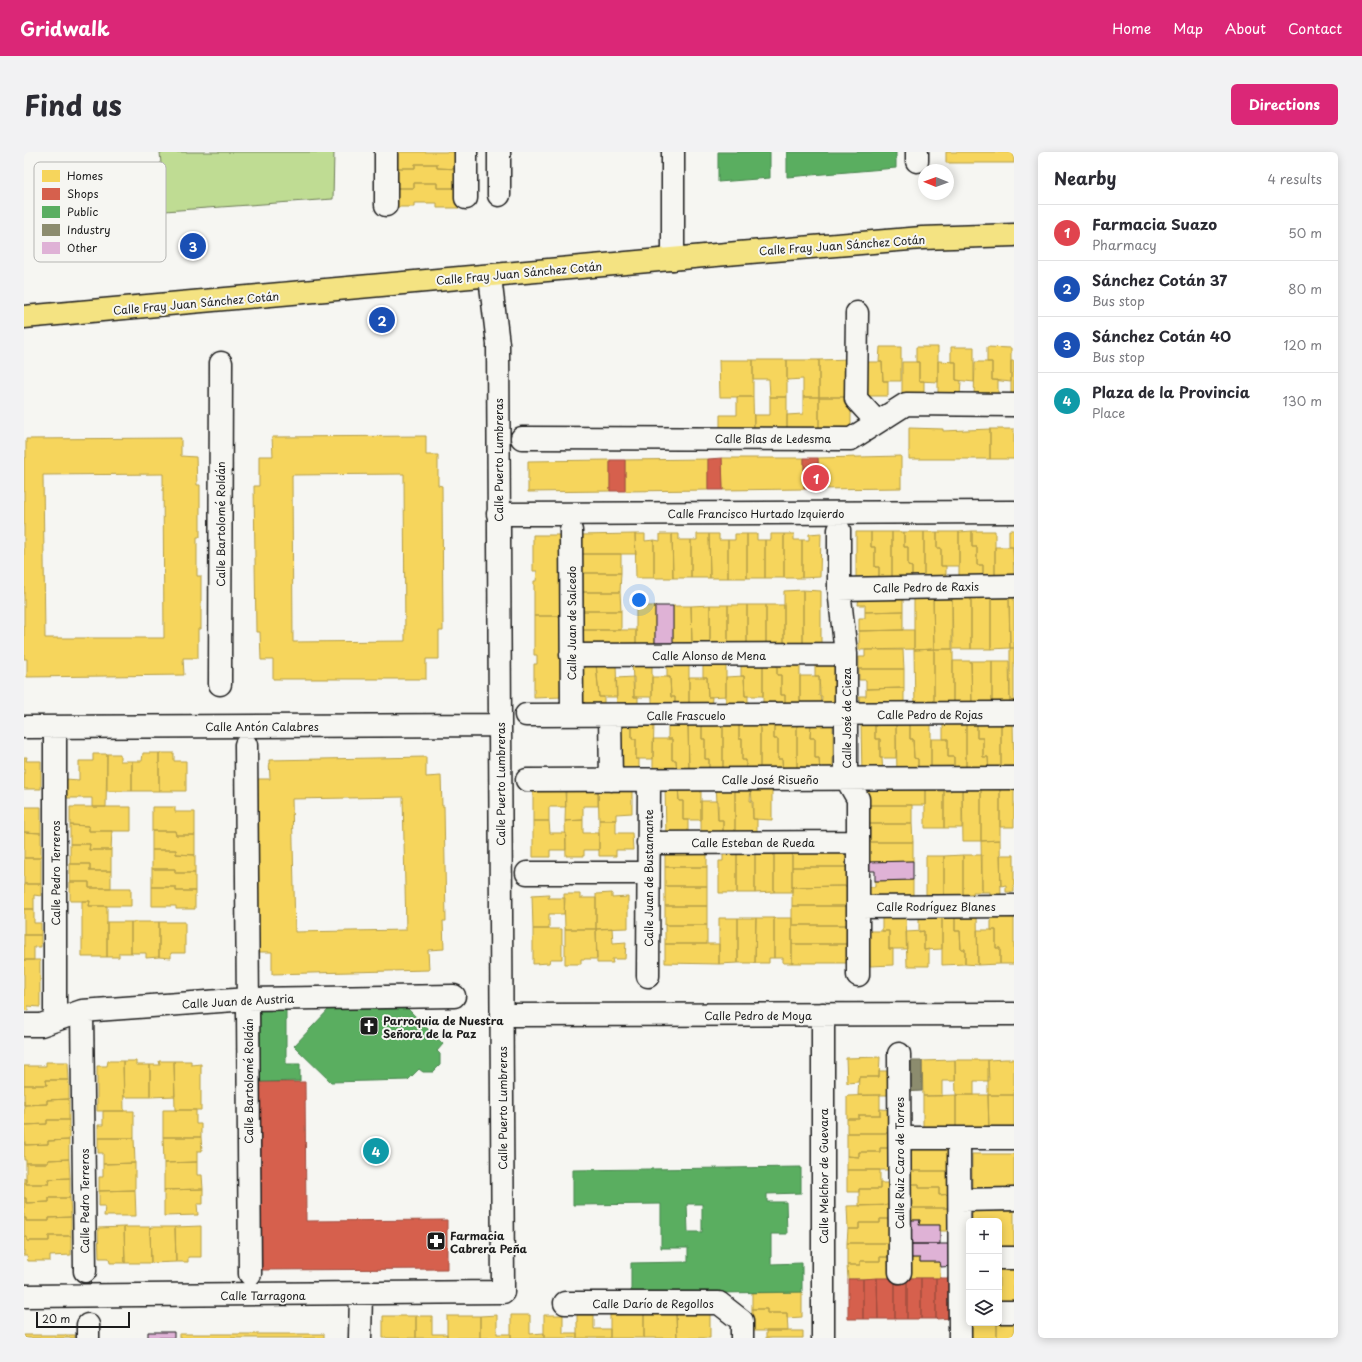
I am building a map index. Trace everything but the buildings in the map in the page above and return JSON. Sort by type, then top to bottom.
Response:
[{"type":"main road","name":"Calle Fray Juan Sánchez Cotán","points":[[24,317],[922,238],[1014,235]]},
{"type":"street","points":[[386,152],[386,205]]},
{"type":"street","points":[[466,152],[466,198]]},
{"type":"street","points":[[499,152],[499,195]]},
{"type":"street","points":[[672,259],[673,152]]},
{"type":"street","name":"Calle Puerto Lumbreras","points":[[490,277],[498,344],[503,1292]]},
{"type":"street","points":[[857,313],[856,399],[877,422]]},
{"type":"street","name":"Calle Bartolomé Roldán","points":[[220,684],[221,364]]},
{"type":"street","name":"Calle Blas de Ledesma","points":[[522,438],[851,439],[906,404],[1014,405]]},
{"type":"street","name":"Calle Francisco Hurtado Izquierdo","points":[[498,514],[1014,512]]},
{"type":"street","name":"Calle José de Cieza","points":[[839,530],[839,589],[846,654],[846,778],[858,799],[858,975]]},
{"type":"street","name":"Calle Juan de Salcedo","points":[[570,531],[572,715]]},
{"type":"street","name":"Calle Pedro de Raxis","points":[[839,589],[1014,586]]},
{"type":"street","name":"Calle Alonso de Mena","points":[[572,655],[846,654]]},
{"type":"street","name":"Calle Pedro de Rojas","points":[[846,714],[1014,713]]},
{"type":"street","name":"Calle Frascuelo","points":[[526,716],[846,714]]},
{"type":"street","points":[[610,715],[611,780]]},
{"type":"street","name":"Calle Antón Calabres","points":[[24,727],[500,725]]},
{"type":"street","name":"Calle Pedro Terreros","points":[[55,727],[55,1020]]},
{"type":"street","name":"Calle Bartolomé Roldán","points":[[246,745],[250,1274]]},
{"type":"street","name":"Calle José Risueño","points":[[527,780],[1014,778]]},
{"type":"street","name":"Calle Juan de Bustamante","points":[[648,976],[649,780]]},
{"type":"street","name":"Calle Esteban de Rueda","points":[[648,843],[858,842]]},
{"type":"street","points":[[527,873],[648,873]]},
{"type":"street","name":"Calle Rodríguez Blanes","points":[[858,907],[1014,906]]},
{"type":"street","name":"Calle Juan de Austria","points":[[24,1025],[41,1025],[82,1011],[248,999],[454,996]]},
{"type":"street","name":"Calle Pedro Terreros","points":[[82,1011],[85,1271]]},
{"type":"street","name":"Calle Melchor de Guevara","points":[[823,1014],[823,1338]]},
{"type":"street","name":"Calle Pedro de Moya","points":[[501,1016],[1014,1014]]},
{"type":"street","name":"Calle Ruiz Caro de Torres","points":[[898,1054],[900,1138],[900,1272]]},
{"type":"street","points":[[900,1138],[1014,1138]]},
{"type":"street","points":[[960,1138],[960,1200],[964,1258],[965,1312],[960,1338]]},
{"type":"street","points":[[960,1200],[1014,1199]]},
{"type":"street","points":[[1002,1258],[1014,1258]]},
{"type":"street","name":"Calle Tarragona","points":[[24,1296],[503,1292]]},
{"type":"street","points":[[360,1294],[360,1338]]},
{"type":"street","name":"Calle Darío de Regollos","points":[[565,1303],[719,1303],[742,1321],[742,1338]]},
{"type":"street","points":[[1002,1312],[1014,1312]]},
{"type":"green space","points":[[160,152],[334,152],[333,199],[166,211],[166,162],[161,162]]},
{"type":"place","name":"Sánchez Cotán 40","points":[[193,246]]},
{"type":"place","name":"Sánchez Cotán 37","points":[[382,320]]},
{"type":"place","name":"Farmacia Suazo","points":[[816,478]]},
{"type":"place","name":"Parroquia de Nuestra Señora de la Paz","points":[[369,1026]]},
{"type":"place","name":"Plaza de la Provincia","points":[[376,1151]]},
{"type":"place","name":"Farmacia Cabrera Peña","points":[[436,1241]]}]
